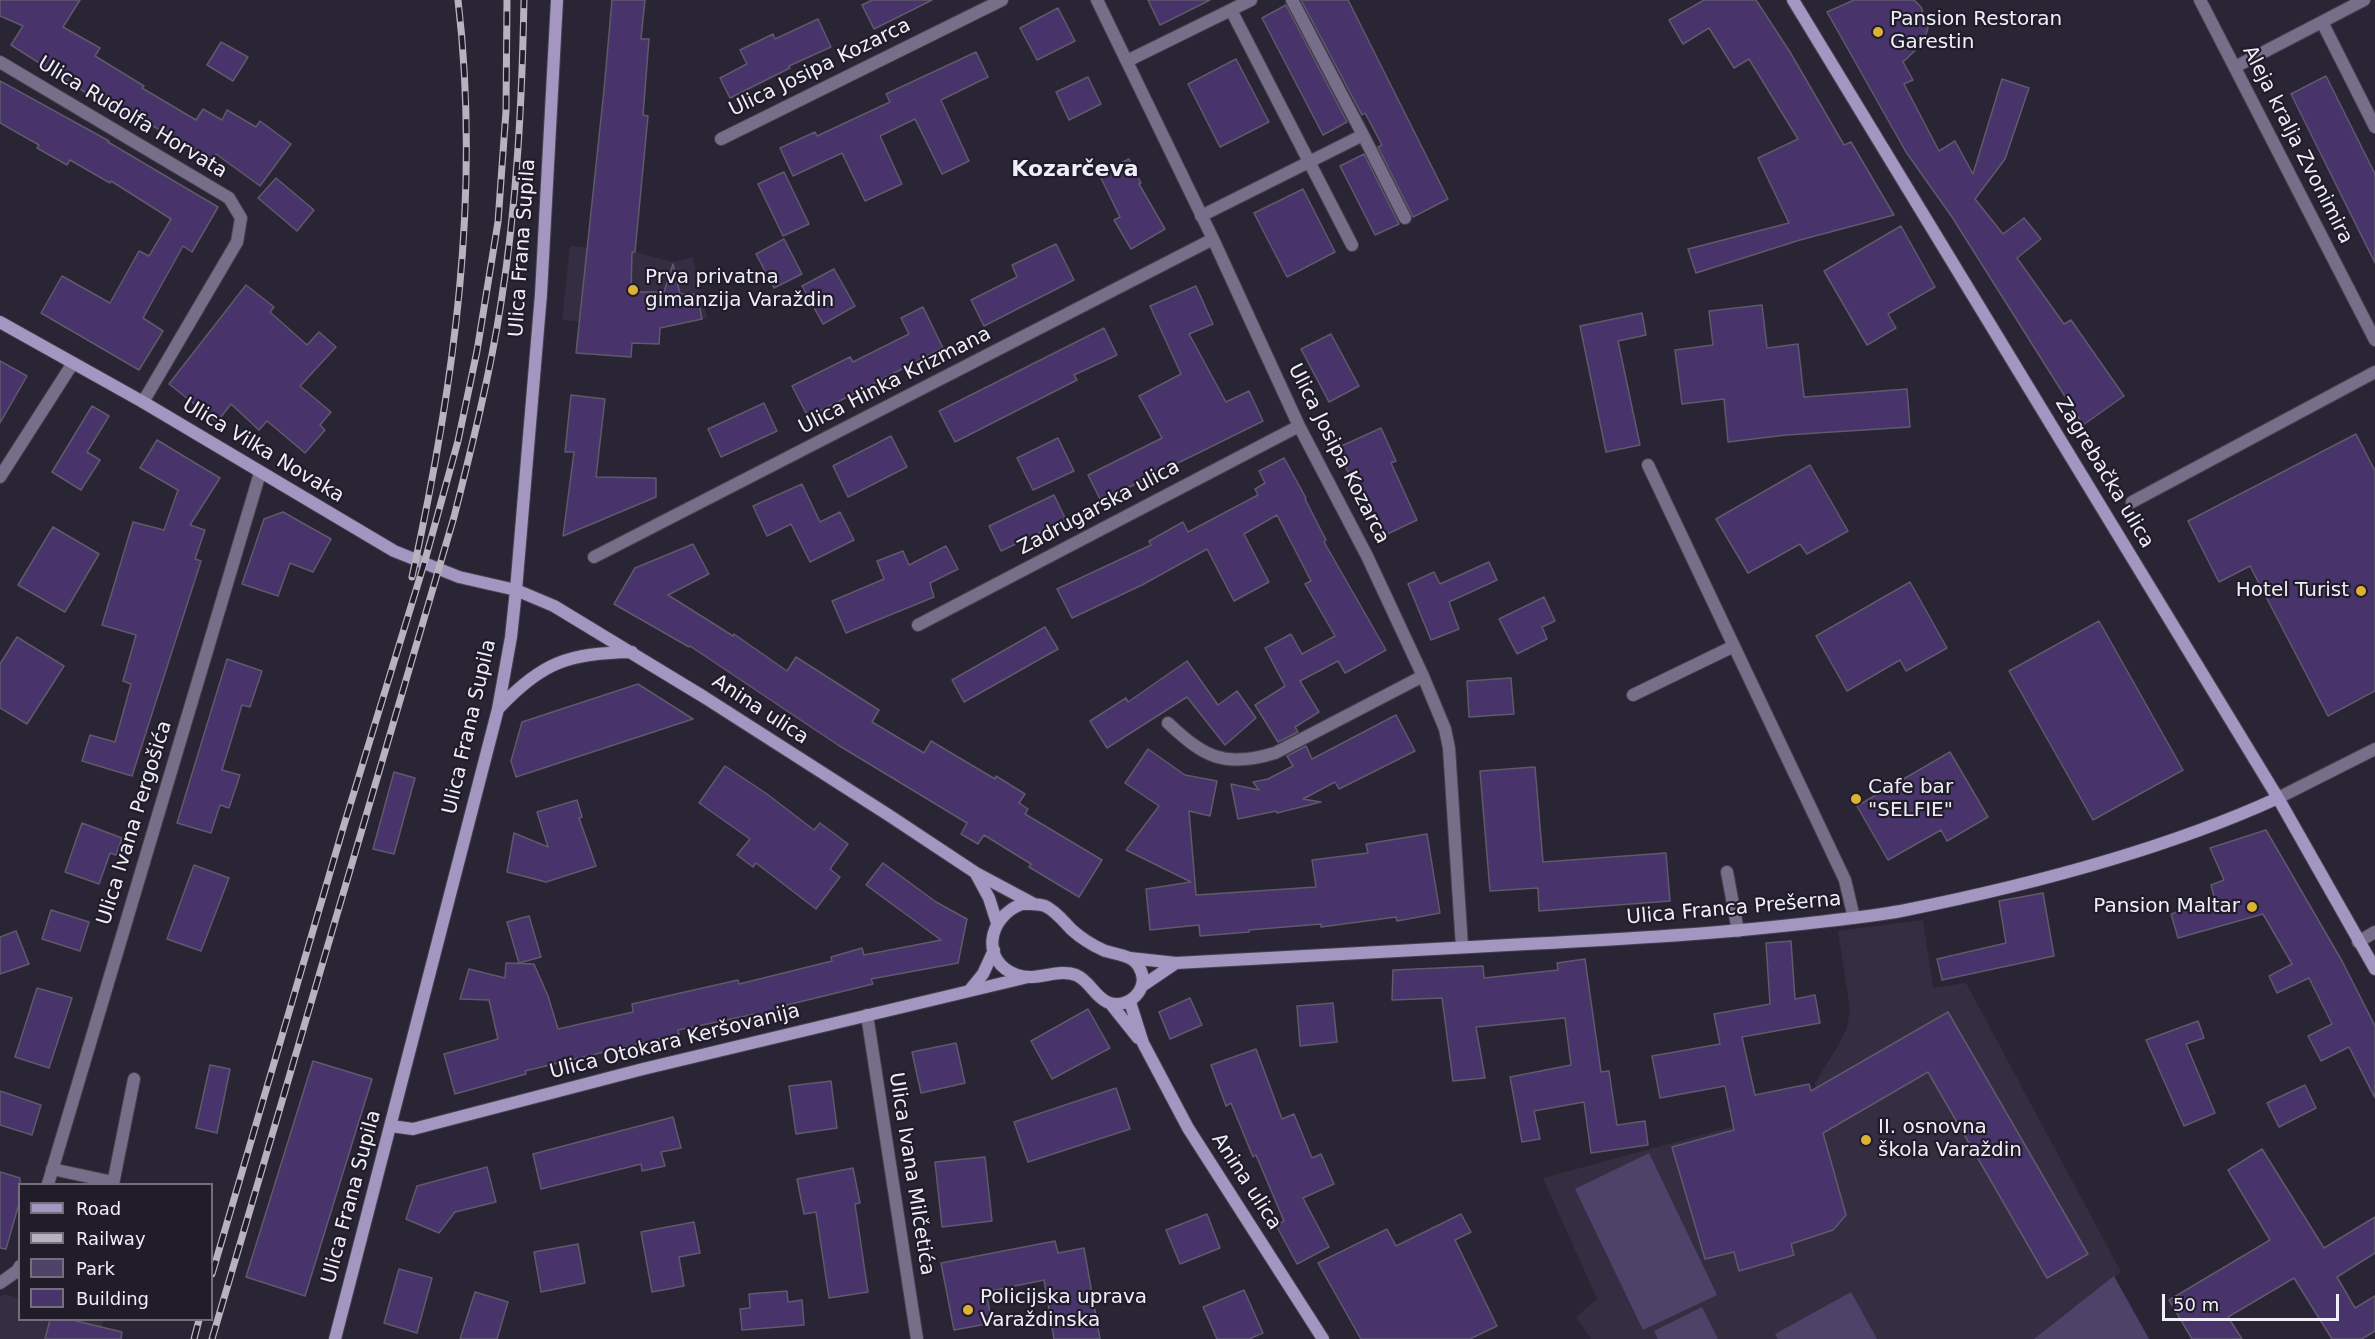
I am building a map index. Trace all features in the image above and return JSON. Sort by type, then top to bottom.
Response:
[{"type":"main road","name":"Ulica Frana Supila","points":[[334,1339],[392,1126],[498,709],[511,637],[541,294],[557,0]]},
{"type":"main road","name":"Zagrebačka ulica","points":[[1793,0],[2278,798],[2375,969]]},
{"type":"main road","name":"Ulica Vilka Novaka","points":[[0,322],[143,402],[394,551],[459,577],[516,590]]},
{"type":"main road","name":"Anina ulica","points":[[516,590],[554,606],[633,652],[976,873],[1034,904],[1045,906],[1082,939],[1101,949],[1130,958]]},
{"type":"main road","points":[[498,709],[534,675],[553,665],[573,657],[598,652],[633,652]]},
{"type":"main road","name":"Ulica Franca Prešerna","points":[[1130,958],[1176,963],[1738,931],[1854,918],[1900,911],[2026,882],[2135,852],[2237,816],[2278,798]]},
{"type":"main road","points":[[976,873],[997,923]]},
{"type":"main road","points":[[1029,977],[1017,975],[1006,969],[999,961],[994,950],[994,932],[1002,915],[1011,908],[1022,904],[1034,904]]},
{"type":"main road","points":[[968,992],[983,974],[994,950]]},
{"type":"main road","points":[[1130,958],[1142,973],[1142,986]]},
{"type":"main road","points":[[1110,1003],[1118,1005],[1130,1002],[1142,986],[1176,963]]},
{"type":"main road","name":"Ulica Otokara Keršovanija","points":[[392,1126],[413,1129],[643,1069],[1029,977],[1066,973],[1076,975],[1087,982],[1102,999],[1110,1003]]},
{"type":"main road","name":"Anina ulica","points":[[1130,1002],[1143,1043],[1188,1128],[1323,1339]]},
{"type":"main road","name":"Anina ulica","points":[[1110,1003],[1143,1043]]},
{"type":"street","name":"Ulica Josipa Kozarca","points":[[721,140],[1002,0]]},
{"type":"street","name":"Ulica Josipa Kozarca","points":[[1097,0],[1213,239],[1299,426],[1367,556],[1424,676],[1445,729],[1449,748],[1462,947]]},
{"type":"street","points":[[1127,61],[1251,0]]},
{"type":"street","points":[[1292,0],[1405,218]]},
{"type":"street","name":"Aleja kralja Zvonimira","points":[[2200,0],[2375,340]]},
{"type":"street","points":[[2235,67],[2364,0]]},
{"type":"street","points":[[1231,10],[1352,245]]},
{"type":"street","points":[[2322,22],[2375,127]]},
{"type":"street","name":"Ulica Rudolfa Horvata","points":[[0,62],[229,198],[241,218],[237,242],[143,402]]},
{"type":"street","points":[[1201,216],[1363,135]]},
{"type":"street","name":"Ulica Hinka Krizmana","points":[[594,556],[1213,239]]},
{"type":"street","points":[[0,477],[73,363]]},
{"type":"street","points":[[2132,502],[2375,372]]},
{"type":"street","name":"Zadrugarska ulica","points":[[918,625],[1299,426]]},
{"type":"street","points":[[1648,465],[1845,880],[1854,918]]},
{"type":"street","name":"Ulica Ivana Pergošića","points":[[48,1183],[260,473]]},
{"type":"street","points":[[1633,695],[1734,646]]},
{"type":"street","points":[[1168,723],[1190,744],[1209,755],[1231,761],[1254,760],[1275,753],[1424,676]]},
{"type":"street","points":[[2278,798],[2375,749]]},
{"type":"street","points":[[1727,872],[1738,931]]},
{"type":"street","points":[[2358,942],[2375,932]]},
{"type":"street","name":"Ulica Ivana Milčetića","points":[[867,1015],[917,1339]]},
{"type":"street","points":[[52,1169],[113,1183],[134,1079]]},
{"type":"street","points":[[0,1283],[18,1269]]},
{"type":"shaded area","name":"Prva privatna gimanzija Varaždin","points":[[570,246],[635,252],[672,262],[693,257],[707,318],[660,328],[562,320]]},
{"type":"shaded area","name":"II. osnovna škola Varaždin","points":[[1923,920],[1933,988],[1966,983],[2121,1272],[2114,1277],[2149,1339],[1591,1339],[1576,1317],[1597,1299],[1543,1178],[1816,1104],[1815,1083],[1847,1028],[1850,1009],[1838,931]]},
{"type":"shaded area","points":[[3,1294],[18,1298],[18,1321],[104,1321],[98,1339],[0,1339],[0,1297]]},
{"type":"green space","points":[[1649,1153],[1717,1295],[1643,1330],[1575,1189]]},
{"type":"green space","points":[[2114,1276],[2149,1339],[2034,1339]]},
{"type":"green space","points":[[1851,1292],[1877,1339],[1778,1339],[1775,1334]]},
{"type":"green space","points":[[1702,1307],[1718,1339],[1658,1339],[1654,1331]]},
{"type":"building","points":[[0,0],[80,0],[63,27],[100,48],[95,56],[144,86],[142,88],[196,120],[203,109],[222,120],[227,110],[256,127],[260,121],[291,144],[260,186],[216,154],[212,161],[128,111],[124,117],[11,45],[23,26],[0,16]]},
{"type":"building","points":[[612,0],[645,0],[641,39],[649,39],[643,115],[648,116],[635,252],[632,252],[631,292],[664,292],[673,264],[680,294],[697,294],[702,319],[660,328],[659,344],[632,343],[631,357],[576,353]]},
{"type":"building","points":[[872,0],[932,0],[874,29],[862,5]]},
{"type":"building","points":[[1148,0],[1210,0],[1160,25]]},
{"type":"building","points":[[1301,0],[1348,0],[1448,199],[1413,217],[1378,147],[1382,145],[1365,113],[1362,115]]},
{"type":"building","points":[[1704,0],[1756,0],[1790,52],[1844,145],[1851,142],[1894,215],[1800,240],[1696,273],[1688,249],[1789,223],[1758,158],[1798,139],[1749,59],[1734,68],[1709,28],[1683,44],[1669,20]]},
{"type":"building","points":[[1854,0],[1914,0],[1921,7],[1928,28],[1923,43],[1903,62],[1913,80],[1904,84],[1939,151],[1955,141],[1973,174],[2002,79],[2029,88],[2005,159],[1975,199],[2003,234],[2024,218],[2041,239],[2017,258],[2064,324],[2071,320],[2124,396],[2083,425],[1952,217],[1906,152],[1827,12]]},
{"type":"building","points":[[1286,5],[1347,122],[1323,135],[1262,18]]},
{"type":"building","points":[[1058,8],[1075,41],[1037,60],[1020,28]]},
{"type":"building","points":[[818,19],[831,47],[789,66],[790,68],[730,98],[720,78],[747,64],[740,50],[773,34],[775,39]]},
{"type":"building","points":[[221,42],[248,57],[233,81],[207,65]]},
{"type":"building","points":[[976,52],[988,77],[941,100],[969,161],[942,174],[915,119],[880,136],[902,184],[865,201],[842,153],[793,176],[780,148],[815,132],[817,136],[890,102],[886,94]]},
{"type":"building","points":[[1236,59],[1269,122],[1220,147],[1188,84]]},
{"type":"building","points":[[2326,76],[2375,174],[2375,263],[2291,94]]},
{"type":"building","points":[[1088,77],[1101,104],[1069,120],[1056,92]]},
{"type":"building","points":[[0,81],[109,141],[218,207],[192,252],[183,246],[143,318],[163,331],[139,370],[41,313],[62,276],[110,303],[139,251],[149,256],[171,219],[111,181],[110,183],[70,160],[67,165],[37,148],[39,145],[0,123]]},
{"type":"building","points":[[1364,154],[1399,224],[1375,235],[1340,166]]},
{"type":"building","points":[[1129,159],[1141,183],[1139,184],[1165,229],[1131,249],[1114,220],[1120,217],[1099,174]]},
{"type":"building","points":[[784,172],[809,224],[783,236],[758,184]]},
{"type":"building","points":[[276,178],[314,210],[297,231],[258,198]]},
{"type":"building","points":[[1303,189],[1335,252],[1287,277],[1254,213]]},
{"type":"building","points":[[1901,226],[1935,287],[1888,314],[1896,328],[1867,345],[1824,271]]},
{"type":"building","points":[[784,239],[802,274],[774,288],[756,254]]},
{"type":"building","points":[[1056,244],[1074,280],[984,326],[971,300],[1017,277],[1012,265]]},
{"type":"building","points":[[834,269],[855,306],[823,324],[802,286]]},
{"type":"building","points":[[246,285],[274,307],[270,312],[307,345],[319,332],[336,347],[300,386],[331,412],[320,425],[325,430],[305,453],[267,421],[259,430],[231,404],[217,422],[169,384]]},
{"type":"building","points":[[1196,286],[1213,324],[1189,334],[1226,402],[1249,391],[1263,421],[1101,501],[1088,475],[1162,438],[1139,396],[1181,374],[1150,306]]},
{"type":"building","points":[[1762,305],[1767,348],[1798,344],[1804,397],[1907,389],[1910,427],[1786,435],[1728,442],[1724,399],[1682,404],[1675,350],[1713,345],[1709,311]]},
{"type":"building","points":[[923,307],[943,348],[808,417],[792,386],[850,357],[853,362],[909,334],[901,318]]},
{"type":"building","points":[[1642,313],[1646,335],[1618,341],[1640,445],[1606,452],[1580,326]]},
{"type":"building","points":[[1104,328],[1117,355],[1074,375],[1077,380],[955,442],[939,411]]},
{"type":"building","points":[[1331,334],[1359,386],[1329,402],[1301,349]]},
{"type":"building","points":[[0,361],[27,376],[0,423]]},
{"type":"building","points":[[571,395],[605,399],[596,477],[656,478],[656,497],[563,536],[574,452],[565,452]]},
{"type":"building","points":[[764,403],[777,431],[721,457],[708,429]]},
{"type":"building","points":[[92,406],[109,416],[87,452],[100,460],[81,490],[52,472]]},
{"type":"building","points":[[1381,428],[1396,461],[1391,463],[1417,520],[1383,536],[1357,479],[1352,481],[1337,448]]},
{"type":"building","points":[[2356,434],[2375,471],[2375,691],[2328,716],[2250,566],[2219,582],[2188,521]]},
{"type":"building","points":[[891,436],[907,467],[848,497],[833,466]]},
{"type":"building","points":[[1058,438],[1074,471],[1033,490],[1017,458]]},
{"type":"building","points":[[157,440],[220,478],[190,525],[205,530],[195,559],[201,561],[132,776],[82,761],[90,735],[115,742],[131,684],[123,681],[136,635],[102,625],[133,522],[164,530],[178,490],[140,468]]},
{"type":"building","points":[[1284,458],[1326,540],[1324,542],[1386,650],[1345,673],[1338,661],[1300,681],[1319,712],[1295,727],[1298,732],[1278,742],[1255,705],[1285,686],[1265,648],[1291,634],[1302,654],[1335,636],[1305,584],[1311,581],[1277,515],[1244,534],[1269,582],[1234,601],[1207,549],[1142,585],[1072,618],[1057,589],[1151,545],[1149,541],[1183,522],[1188,532],[1258,495],[1255,489],[1265,483],[1259,471]]},
{"type":"building","points":[[1810,465],[1848,531],[1807,554],[1800,544],[1748,573],[1716,519]]},
{"type":"building","points":[[802,484],[820,522],[840,512],[854,540],[810,562],[791,524],[767,536],[753,506]]},
{"type":"building","points":[[1054,495],[1066,520],[1001,551],[989,526]]},
{"type":"building","points":[[283,512],[331,539],[313,572],[290,563],[278,596],[242,584],[264,519]]},
{"type":"building","points":[[53,527],[99,554],[65,612],[18,585]]},
{"type":"building","points":[[693,544],[709,574],[668,595],[733,636],[734,634],[787,671],[796,657],[879,710],[872,722],[924,753],[931,741],[1025,794],[1019,803],[1028,809],[1025,814],[1102,860],[1079,897],[1029,867],[1031,864],[984,835],[978,844],[961,834],[967,823],[838,745],[690,646],[614,604],[635,568]]},
{"type":"building","points":[[946,546],[958,569],[930,583],[934,597],[846,633],[832,601],[884,579],[877,561],[903,551],[909,565]]},
{"type":"building","points":[[1489,562],[1497,580],[1449,602],[1459,629],[1431,640],[1408,584],[1434,572],[1440,584]]},
{"type":"building","points":[[1910,582],[1947,648],[1906,671],[1900,660],[1847,691],[1816,636]]},
{"type":"building","points":[[1544,597],[1555,621],[1542,627],[1547,639],[1517,654],[1499,619]]},
{"type":"building","points":[[2099,621],[2183,770],[2093,820],[2009,671]]},
{"type":"building","points":[[1045,627],[1058,649],[964,702],[952,680]]},
{"type":"building","points":[[17,637],[64,666],[27,724],[0,708],[0,664]]},
{"type":"building","points":[[227,659],[262,671],[250,707],[242,705],[222,770],[240,775],[229,808],[220,805],[211,833],[177,823]]},
{"type":"building","points":[[1187,661],[1218,705],[1237,691],[1256,718],[1225,745],[1187,697],[1107,748],[1090,721],[1126,698],[1128,702]]},
{"type":"building","points":[[1511,678],[1514,714],[1469,717],[1467,681]]},
{"type":"building","points":[[638,684],[693,719],[516,777],[511,761],[522,722]]},
{"type":"building","points":[[1396,715],[1415,751],[1339,789],[1335,782],[1303,799],[1321,802],[1277,813],[1276,811],[1238,819],[1231,784],[1259,790],[1253,782],[1268,779],[1293,766],[1287,756],[1306,746],[1312,759]]},
{"type":"building","points":[[1148,749],[1185,775],[1217,781],[1210,816],[1189,811],[1196,895],[1316,887],[1312,860],[1368,853],[1366,844],[1427,834],[1440,913],[1397,921],[1396,917],[1321,927],[1321,924],[1200,936],[1199,925],[1150,930],[1146,889],[1191,882],[1126,850],[1159,806],[1125,783]]},
{"type":"building","points":[[1950,752],[1988,817],[1947,841],[1941,830],[1888,860],[1857,806]]},
{"type":"building","points":[[725,766],[814,830],[820,823],[848,844],[830,869],[840,877],[816,909],[756,863],[753,867],[737,855],[750,839],[699,803]]},
{"type":"building","points":[[1535,767],[1543,862],[1666,853],[1670,901],[1539,911],[1538,888],[1490,891],[1480,771]]},
{"type":"building","points":[[394,772],[415,778],[394,854],[373,849]]},
{"type":"building","points":[[577,800],[582,817],[579,818],[596,866],[546,882],[507,872],[514,833],[548,847],[537,812]]},
{"type":"building","points":[[82,823],[122,838],[116,855],[110,853],[99,884],[65,872]]},
{"type":"building","name":"Pansion Maltar","points":[[2266,830],[2342,961],[2375,1026],[2375,1098],[2349,1047],[2321,1061],[2308,1036],[2332,1024],[2309,978],[2277,993],[2269,976],[2292,964],[2263,914],[2178,938],[2171,914],[2215,900],[2211,885],[2224,880],[2210,848]]},
{"type":"building","points":[[883,863],[936,902],[967,919],[958,963],[871,979],[873,984],[787,1005],[788,1010],[756,1017],[755,1014],[678,1030],[679,1034],[525,1071],[526,1074],[455,1094],[444,1054],[498,1039],[489,1000],[460,999],[469,969],[505,978],[506,963],[534,964],[548,996],[558,1029],[633,1012],[632,1004],[738,980],[739,984],[832,961],[831,957],[862,948],[864,955],[941,940],[866,885]]},
{"type":"building","points":[[194,865],[229,878],[201,951],[167,939]]},
{"type":"building","points":[[2043,893],[2054,956],[1942,980],[1937,959],[2006,943],[1999,901]]},
{"type":"building","points":[[51,910],[89,922],[80,951],[42,939]]},
{"type":"building","points":[[529,916],[541,957],[519,963],[507,922]]},
{"type":"building","points":[[16,931],[29,964],[0,974],[0,937]]},
{"type":"building","points":[[1791,941],[1795,999],[1815,995],[1820,1023],[1742,1037],[1755,1095],[1809,1084],[1811,1091],[1948,1012],[2088,1254],[2047,1278],[1928,1072],[1823,1133],[1846,1215],[1833,1230],[1791,1244],[1794,1255],[1739,1271],[1734,1252],[1705,1259],[1672,1147],[1734,1130],[1725,1086],[1660,1098],[1652,1056],[1720,1044],[1714,1014],[1770,1004],[1766,943]]},
{"type":"building","points":[[1585,959],[1601,1072],[1609,1071],[1617,1125],[1645,1121],[1648,1145],[1591,1153],[1584,1102],[1534,1111],[1540,1139],[1522,1142],[1510,1077],[1571,1065],[1565,1018],[1476,1027],[1485,1078],[1453,1081],[1442,998],[1392,1000],[1393,970],[1483,966],[1484,978],[1558,970],[1557,963]]},
{"type":"building","points":[[37,988],[72,998],[49,1068],[15,1057]]},
{"type":"building","points":[[1190,998],[1202,1025],[1170,1039],[1159,1012]]},
{"type":"building","points":[[1333,1003],[1337,1042],[1300,1046],[1297,1006]]},
{"type":"building","points":[[1088,1009],[1110,1048],[1052,1079],[1031,1041]]},
{"type":"building","points":[[2198,1021],[2204,1038],[2186,1044],[2215,1113],[2184,1126],[2146,1040]]},
{"type":"building","points":[[956,1043],[965,1083],[921,1093],[912,1052]]},
{"type":"building","points":[[1256,1049],[1282,1119],[1294,1114],[1312,1158],[1321,1154],[1334,1184],[1303,1198],[1329,1247],[1297,1264],[1276,1225],[1284,1221],[1256,1155],[1253,1157],[1231,1103],[1226,1106],[1211,1065]]},
{"type":"building","points":[[313,1061],[372,1079],[305,1296],[246,1277]]},
{"type":"building","points":[[210,1065],[230,1069],[217,1133],[196,1128]]},
{"type":"building","points":[[831,1081],[837,1128],[796,1134],[789,1086]]},
{"type":"building","points":[[2305,1085],[2316,1108],[2279,1127],[2267,1103]]},
{"type":"building","points":[[1116,1088],[1130,1129],[1028,1162],[1014,1122]]},
{"type":"building","points":[[0,1091],[41,1105],[32,1135],[0,1125]]},
{"type":"building","points":[[673,1117],[681,1148],[661,1152],[665,1166],[642,1171],[641,1164],[541,1189],[533,1154]]},
{"type":"building","points":[[2262,1149],[2324,1248],[2375,1217],[2375,1253],[2337,1277],[2355,1308],[2375,1296],[2375,1331],[2362,1339],[2332,1339],[2294,1278],[2228,1317],[2242,1339],[2192,1339],[2169,1300],[2270,1240],[2228,1170]]},
{"type":"building","points":[[985,1157],[992,1221],[942,1227],[935,1162]]},
{"type":"building","points":[[487,1167],[496,1202],[455,1212],[439,1233],[406,1219],[417,1186]]},
{"type":"building","points":[[853,1168],[860,1203],[855,1204],[868,1292],[829,1298],[816,1212],[804,1214],[797,1179]]},
{"type":"building","points":[[0,1172],[20,1178],[20,1183],[18,1183],[18,1207],[6,1249],[0,1248]]},
{"type":"building","points":[[1207,1214],[1220,1248],[1180,1264],[1166,1230]]},
{"type":"building","points":[[1461,1214],[1471,1232],[1455,1240],[1497,1326],[1470,1339],[1361,1339],[1318,1263],[1387,1229],[1396,1246]]},
{"type":"building","points":[[694,1222],[700,1253],[679,1257],[684,1286],[652,1292],[641,1232]]},
{"type":"building","points":[[1055,1241],[1058,1253],[1084,1248],[1100,1339],[1054,1339],[1044,1280],[986,1292],[992,1323],[954,1330],[941,1263]]},
{"type":"building","points":[[578,1244],[585,1283],[541,1292],[534,1252]]},
{"type":"building","points":[[399,1269],[432,1278],[417,1333],[384,1323]]},
{"type":"building","points":[[1244,1290],[1263,1333],[1249,1339],[1217,1339],[1203,1307]]},
{"type":"building","points":[[787,1291],[788,1302],[802,1300],[804,1325],[742,1330],[740,1309],[750,1308],[749,1294]]},
{"type":"building","points":[[475,1292],[508,1302],[497,1339],[460,1339]]},
{"type":"building","points":[[50,1321],[76,1321],[122,1332],[121,1339],[45,1339]]},
{"type":"railway","points":[[412,577],[440,434],[451,362],[465,218],[464,73],[458,0]]},
{"type":"railway","points":[[213,1271],[344,825],[424,564],[458,441],[477,351],[498,222],[506,111],[507,0]]},
{"type":"railway","points":[[212,1339],[454,517],[480,410],[497,330],[511,228],[520,114],[524,0]]},
{"type":"railway","points":[[194,1339],[199,1321]]},
{"type":"place","name":"Pansion Restoran Garestin","points":[[1878,32]]},
{"type":"place","name":"Prva privatna gimanzija Varaždin","points":[[633,290]]},
{"type":"place","name":"Hotel Turist","points":[[2361,591]]},
{"type":"place","name":"Cafe bar \"SELFIE\"","points":[[1856,799]]},
{"type":"place","name":"Pansion Maltar","points":[[2252,907]]},
{"type":"place","name":"II. osnovna škola Varaždin","points":[[1866,1140]]},
{"type":"place","name":"Policijska uprava Varaždinska","points":[[968,1310]]},
{"type":"district","name":"Kozarčeva","points":[[1075,170]]}]
